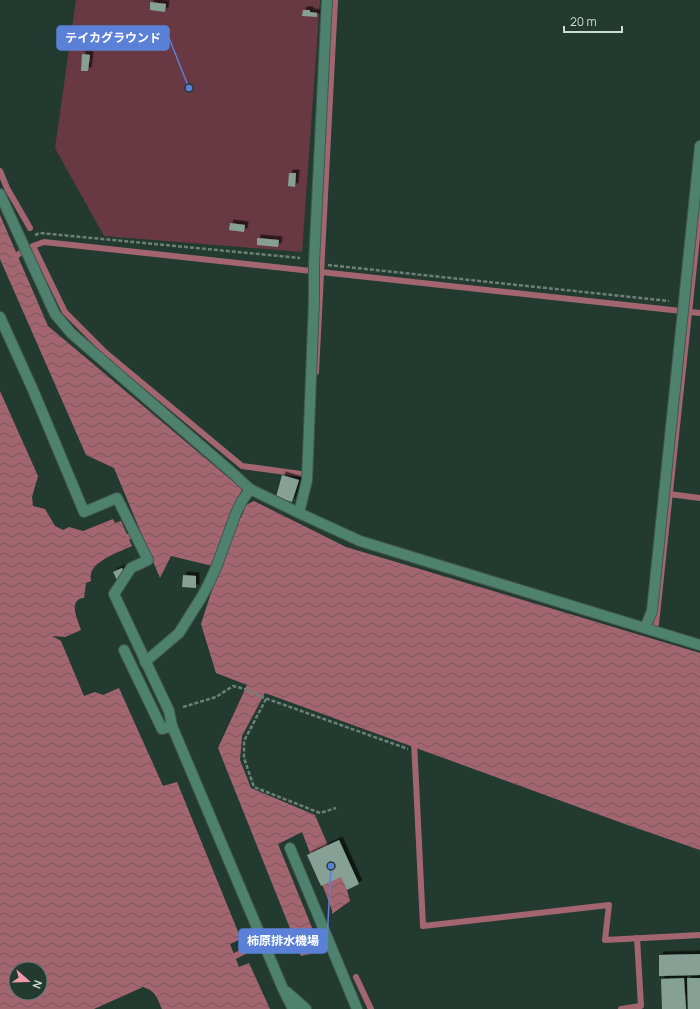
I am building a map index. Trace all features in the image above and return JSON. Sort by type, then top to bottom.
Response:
[{"type":"street","points":[[299,513],[307,480],[314,276],[317,263],[327,0]]},
{"type":"street","points":[[644,628],[652,611],[700,146]]},
{"type":"street","points":[[0,194],[55,314],[71,333],[250,489],[360,541],[700,645]]},
{"type":"street","points":[[0,317],[33,390],[84,512],[117,498],[148,560],[131,568],[114,594],[169,711],[172,726],[283,989],[293,1009]]},
{"type":"street","points":[[145,662],[179,633],[208,585],[216,568],[236,513],[250,489]]},
{"type":"street","points":[[124,650],[162,730],[172,726]]},
{"type":"street","points":[[290,848],[357,1009]]},
{"type":"street","points":[[283,989],[306,1009]]},
{"type":"path","points":[[24,246],[40,233],[317,263],[683,309]]},
{"type":"path","points":[[169,711],[216,697],[233,686],[245,689],[266,699],[408,749]]},
{"type":"path","points":[[266,699],[244,742],[244,758],[254,787],[320,813],[336,808]]},
{"type":"shaded area","points":[[76,0],[320,0],[302,252],[104,236],[55,148]]},
{"type":"water","points":[[0,215],[48,326],[242,489],[232,513],[241,518],[246,505],[254,501],[346,547],[700,653],[700,850],[265,693],[242,736],[240,760],[251,788],[315,815],[347,890],[350,901],[332,914],[332,910],[302,832],[278,844],[315,935],[319,952],[301,956],[218,748],[247,685],[216,673],[201,624],[221,568],[171,556],[160,578],[114,468],[86,455],[0,259]]},
{"type":"water","points":[[0,391],[38,476],[32,497],[33,506],[45,509],[55,526],[63,530],[69,527],[83,531],[113,519],[115,523],[121,521],[132,546],[108,557],[93,569],[91,581],[86,583],[84,598],[80,598],[75,606],[76,615],[81,630],[65,637],[52,636],[61,641],[84,696],[95,692],[103,695],[119,688],[163,786],[177,782],[241,939],[230,944],[239,967],[249,963],[270,1009],[162,1009],[153,993],[143,987],[94,1009],[0,1009]]},
{"type":"building","points":[[150,2],[166,4],[165,12],[150,10]]},
{"type":"building","points":[[303,10],[310,10],[310,12],[317,13],[317,17],[302,16]]},
{"type":"building","points":[[82,54],[90,55],[88,71],[81,71]]},
{"type":"building","points":[[289,173],[296,173],[295,187],[288,186]]},
{"type":"building","points":[[230,223],[245,225],[244,232],[229,230]]},
{"type":"building","points":[[257,238],[279,240],[278,247],[257,245]]},
{"type":"building","points":[[282,475],[299,480],[292,502],[276,497]]},
{"type":"building","points":[[122,568],[125,576],[117,580],[113,572]]},
{"type":"building","points":[[183,575],[196,576],[196,588],[182,587]]},
{"type":"building","points":[[339,840],[359,884],[347,890],[341,877],[321,886],[307,855]]},
{"type":"building","points":[[700,954],[700,975],[659,976],[659,955]]},
{"type":"building","points":[[684,978],[686,1009],[662,1009],[661,979]]},
{"type":"building","points":[[687,978],[700,978],[700,1009],[688,1009]]},
{"type":"waterway","points":[[316,372],[335,0]]},
{"type":"waterway","points":[[0,171],[7,188],[30,228]]},
{"type":"waterway","points":[[656,624],[700,209]]},
{"type":"waterway","points":[[14,259],[23,251],[44,242],[700,313]]},
{"type":"waterway","points":[[33,246],[65,312],[106,353],[242,466],[301,474]]},
{"type":"waterway","points":[[669,494],[700,498]]},
{"type":"waterway","points":[[414,741],[423,926],[609,905],[605,940],[700,935]]},
{"type":"waterway","points":[[621,1009],[641,1006],[637,938]]},
{"type":"waterway","points":[[235,956],[257,945]]},
{"type":"waterway","points":[[356,977],[371,1009]]},
{"type":"place","name":"テイカグラウンド","points":[[189,88]]},
{"type":"place","name":"柿原排水機場","points":[[331,866]]}]
